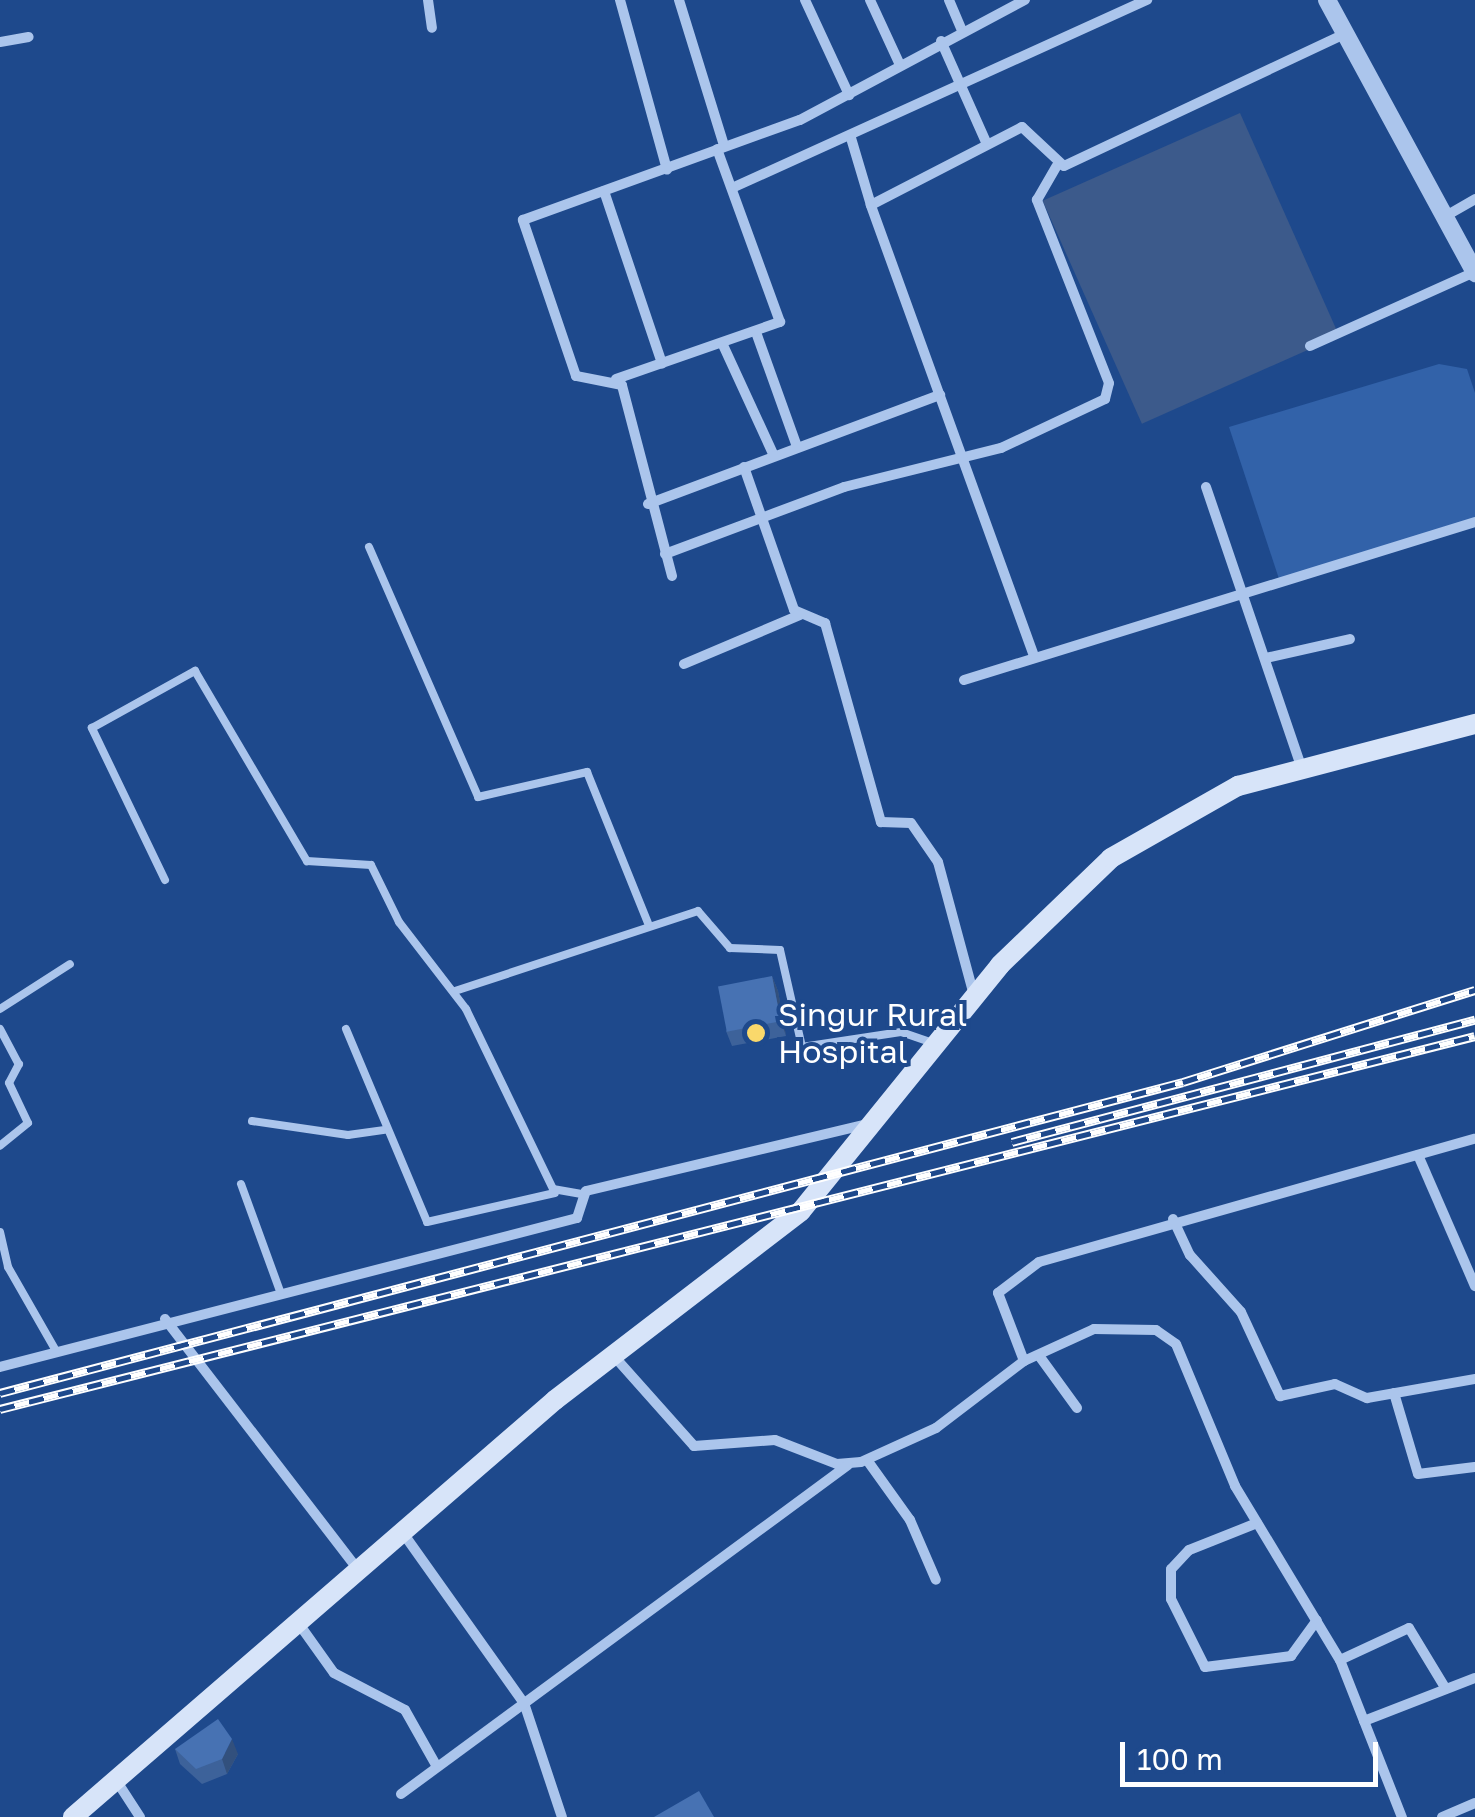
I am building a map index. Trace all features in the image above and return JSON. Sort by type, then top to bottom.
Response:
[{"type":"main road","points":[[72,1817],[613,1354],[801,1211],[974,995],[1050,912],[1128,845],[1220,793],[1301,766],[1475,724]]},
{"type":"street","points":[[428,0],[432,28]]},
{"type":"street","points":[[620,0],[667,170]]},
{"type":"street","points":[[679,0],[721,147],[732,188],[782,311],[780,322],[757,335],[616,380],[588,385],[576,376],[522,227],[536,211],[667,170],[721,147],[849,95],[941,41],[1025,0]]},
{"type":"street","points":[[805,0],[849,95]]},
{"type":"street","points":[[870,0],[900,65]]},
{"type":"street","points":[[948,0],[962,30]]},
{"type":"street","points":[[732,188],[850,138],[959,82],[1147,0]]},
{"type":"street","points":[[1310,346],[1475,272],[1327,0]]},
{"type":"street","points":[[664,554],[864,480],[963,460],[1072,418],[1109,392],[1037,200],[1056,166],[1345,34]]},
{"type":"street","points":[[0,42],[29,38]]},
{"type":"street","points":[[941,41],[986,142]]},
{"type":"street","points":[[871,205],[986,142],[1029,128],[1056,166]]},
{"type":"street","points":[[850,138],[1034,656]]},
{"type":"street","points":[[604,191],[662,363]]},
{"type":"street","points":[[1444,217],[1475,199]]},
{"type":"street","points":[[757,335],[797,447]]},
{"type":"street","points":[[723,346],[774,456]]},
{"type":"street","points":[[616,380],[648,504],[672,576]]},
{"type":"street","points":[[648,504],[940,395]]},
{"type":"street","points":[[744,467],[800,615]]},
{"type":"street","points":[[1206,487],[1247,588],[1301,766]]},
{"type":"street","points":[[964,680],[1034,656],[1235,600],[1247,588],[1475,522]]},
{"type":"street","points":[[684,664],[800,615],[825,623],[881,822],[911,824],[938,862],[974,995]]},
{"type":"street","points":[[1266,658],[1350,639]]},
{"type":"street","points":[[0,1367],[165,1320],[577,1218],[582,1194],[873,1124]]},
{"type":"street","points":[[1024,1361],[1000,1290],[1052,1255],[1173,1218],[1475,1140]]},
{"type":"street","points":[[1418,1155],[1475,1286]]},
{"type":"street","points":[[1173,1218],[1190,1255],[1241,1312],[1280,1396],[1335,1384],[1362,1398],[1475,1379]]},
{"type":"street","points":[[165,1320],[360,1571]]},
{"type":"street","points":[[402,1794],[436,1764],[848,1465],[936,1428],[1024,1361],[1040,1357],[1094,1329],[1170,1337],[1257,1523],[1340,1660],[1402,1817]]},
{"type":"street","points":[[613,1354],[694,1446],[775,1440],[848,1465]]},
{"type":"street","points":[[1040,1357],[1078,1408]]},
{"type":"street","points":[[1394,1393],[1418,1474],[1475,1467]]},
{"type":"street","points":[[866,1460],[910,1520],[936,1580]]},
{"type":"street","points":[[1257,1523],[1189,1550],[1172,1568],[1171,1599],[1205,1667],[1292,1656],[1317,1620]]},
{"type":"street","points":[[403,1533],[524,1702],[562,1817]]},
{"type":"street","points":[[299,1624],[334,1674],[405,1710],[436,1764]]},
{"type":"street","points":[[1340,1660],[1409,1628],[1446,1689]]},
{"type":"street","points":[[1364,1721],[1475,1678]]},
{"type":"street","points":[[116,1780],[140,1817]]},
{"type":"street","points":[[1442,1817],[1475,1804]]},
{"type":"lane","points":[[369,547],[478,797],[587,772],[648,923]]},
{"type":"lane","points":[[165,880],[92,728],[195,670],[307,861],[370,866],[400,922],[455,991],[556,1192]]},
{"type":"lane","points":[[455,991],[648,923],[698,911],[730,948],[777,947],[806,1048],[901,1032],[936,1044]]},
{"type":"lane","points":[[0,1009],[70,964]]},
{"type":"lane","points":[[346,1029],[385,1130],[427,1222],[556,1192],[582,1194]]},
{"type":"lane","points":[[0,1030],[19,1064],[9,1083],[28,1124],[0,1146]]},
{"type":"lane","points":[[252,1122],[348,1135],[385,1130]]},
{"type":"lane","points":[[241,1184],[280,1291]]},
{"type":"lane","points":[[0,1232],[8,1267],[55,1350]]},
{"type":"shaded area","points":[[1240,113],[1339,336],[1142,424],[1043,201]]},
{"type":"shaded area","points":[[1439,364],[1467,369],[1475,393],[1475,520],[1281,585],[1229,427]]},
{"type":"building","points":[[772,976],[781,1021],[727,1032],[718,986]]},
{"type":"building","points":[[218,1719],[232,1739],[222,1759],[196,1769],[175,1749]]},
{"type":"building","points":[[699,1791],[714,1817],[654,1817]]},
{"type":"railway","points":[[0,1393],[1183,1082],[1475,990]]},
{"type":"railway","points":[[1012,1142],[1475,1020]]},
{"type":"railway","points":[[0,1409],[1475,1036]]},
{"type":"place","name":"Singur Rural Hospital","points":[[756,1033]]}]
